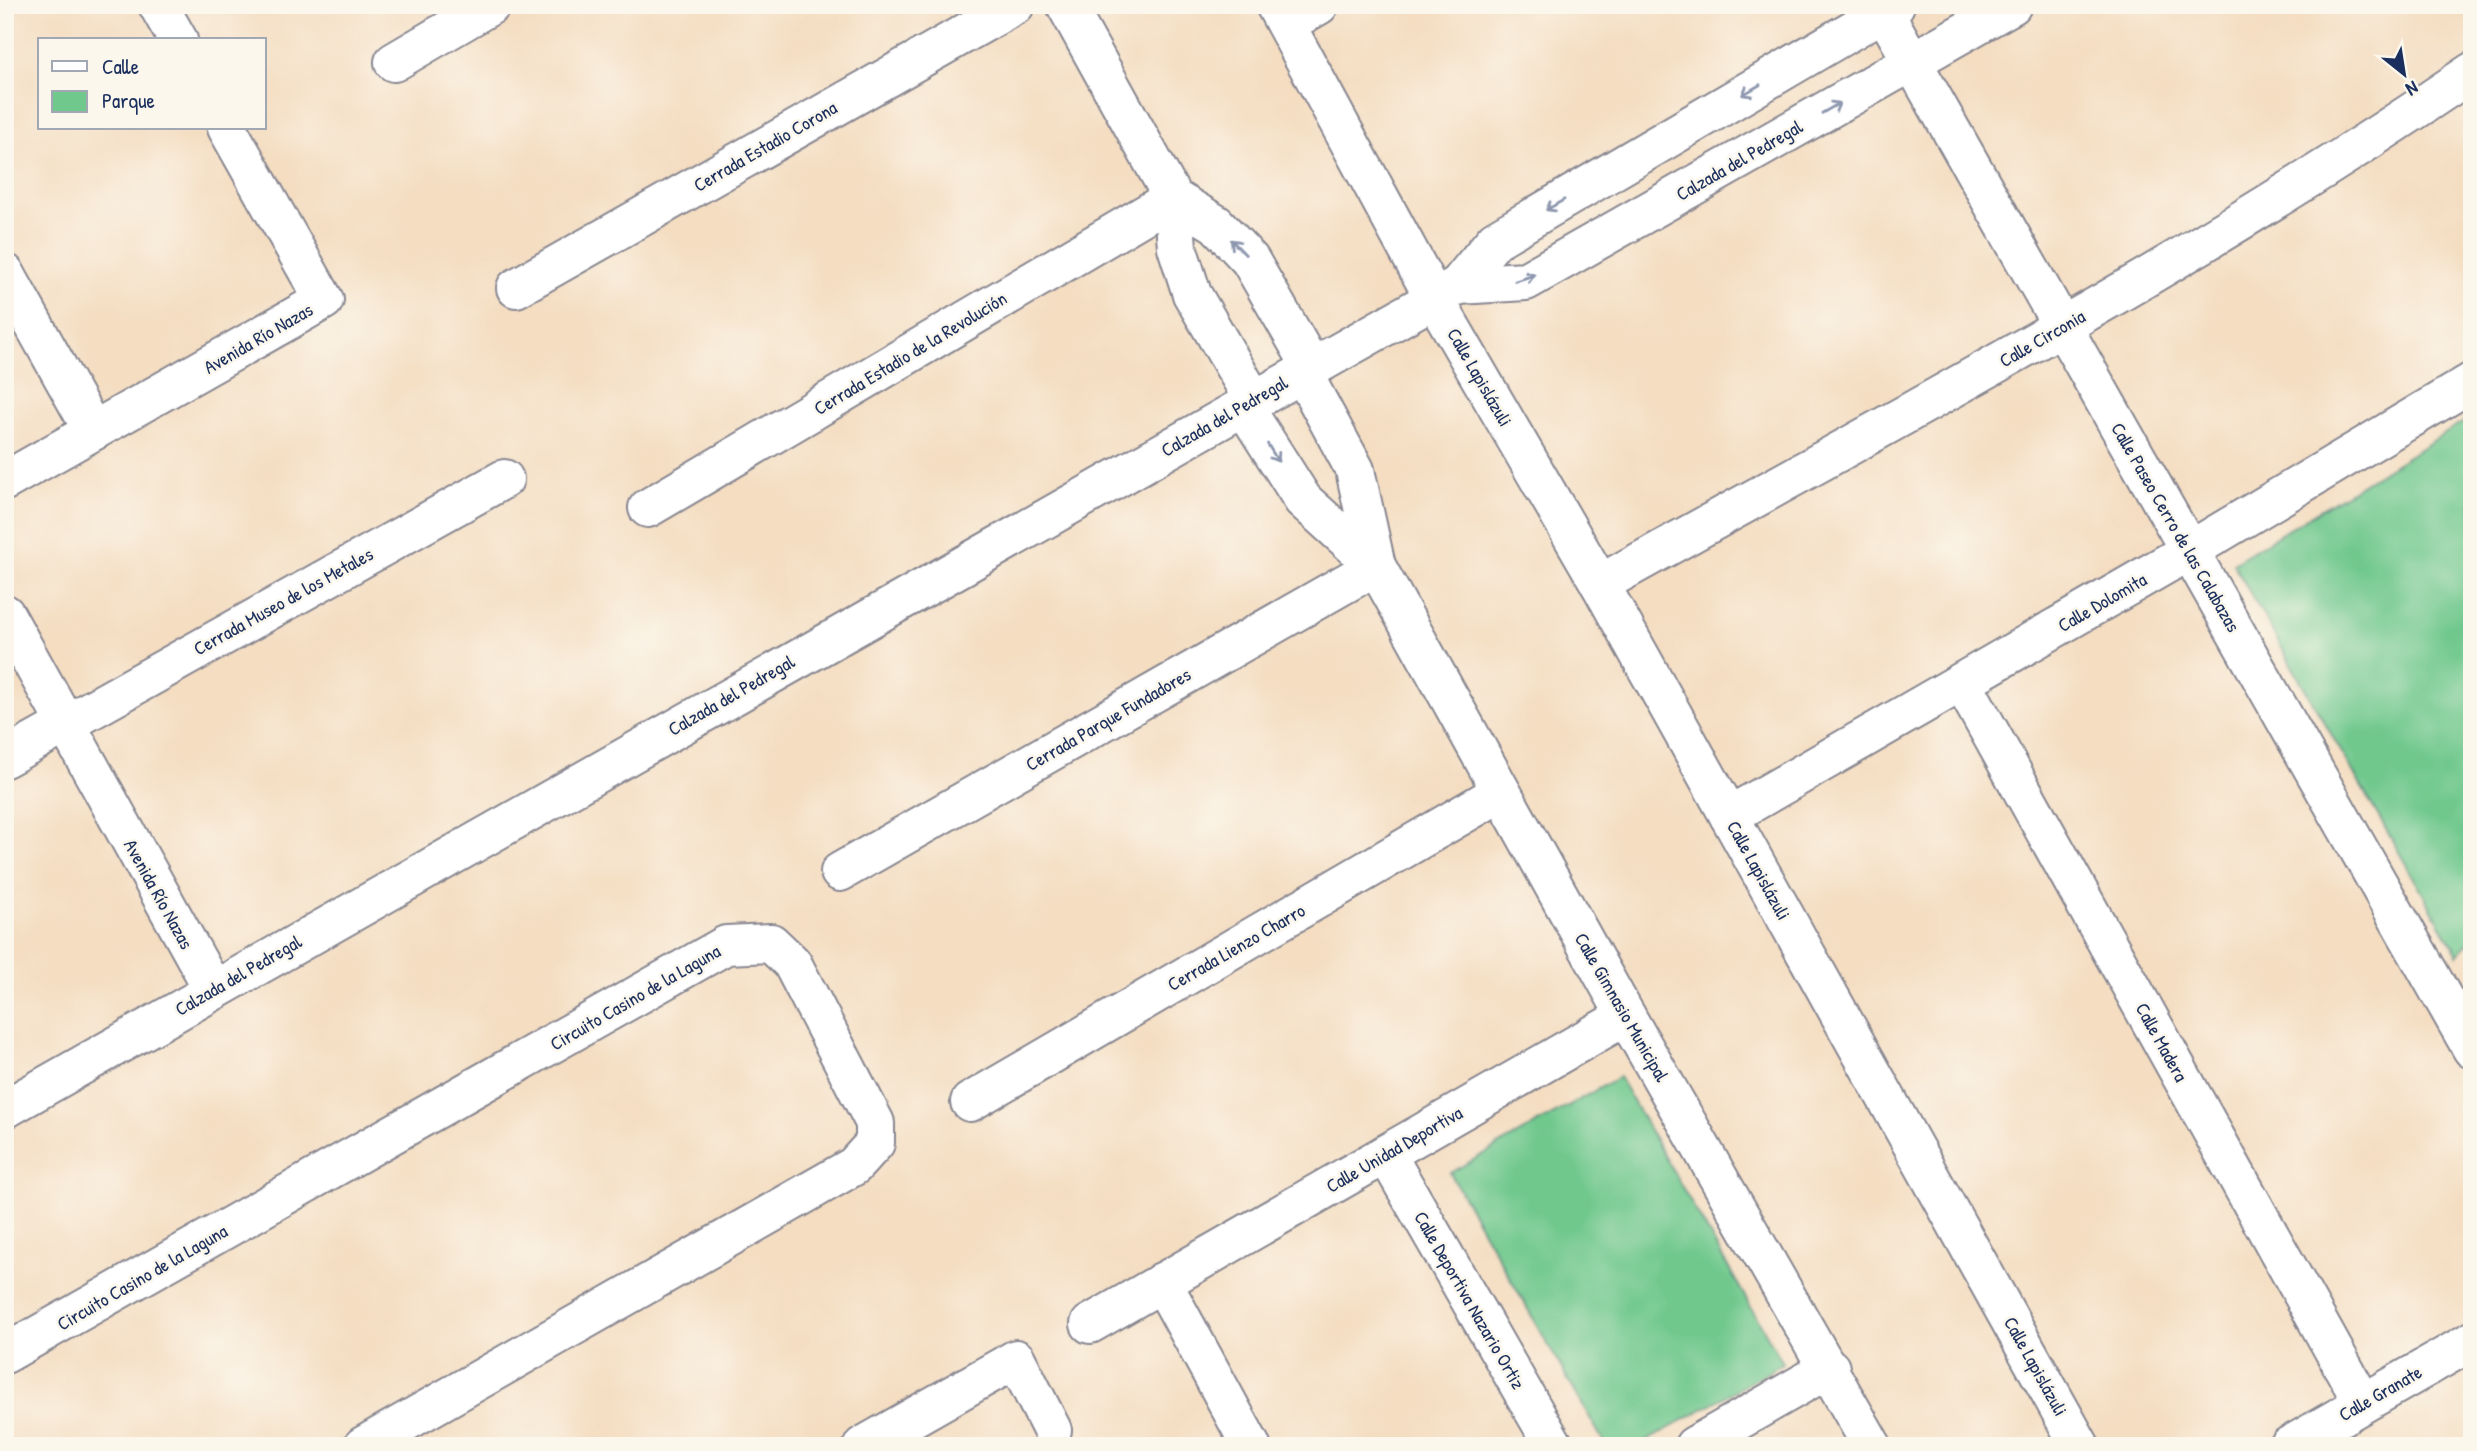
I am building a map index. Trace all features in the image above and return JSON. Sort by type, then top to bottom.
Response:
[{"type":"street","points":[[158,5],[177,38]]},
{"type":"street","points":[[394,62],[491,5]]},
{"type":"street","name":"Cerrada Estadio Corona","points":[[516,288],[1014,5]]},
{"type":"street","points":[[1066,5],[1172,198]]},
{"type":"street","points":[[1281,15],[1319,5]]},
{"type":"street","name":"Calzada del Pedregal","points":[[1446,291],[1526,281],[2012,5]]},
{"type":"street","name":"Calzada del Pedregal","points":[[5,1109],[1446,291],[1495,240],[1886,7]]},
{"type":"street","name":"Calle Paseo Cerro de las Calabazas","points":[[1886,7],[1912,62],[2189,551],[2462,1003],[2472,1049]]},
{"type":"street","name":"Calle Lapislázuli","points":[[1281,15],[1446,291],[1600,584],[2080,1446]]},
{"type":"street","name":"Calle Circonia","points":[[1600,584],[2063,327],[2370,141],[2472,72]]},
{"type":"street","name":"Avenida Río Nazas","points":[[5,481],[324,300],[228,130]]},
{"type":"street","name":"Calle Gimnasio Municipal","points":[[1172,198],[1216,224],[1250,260],[1355,470],[1376,566],[1626,1016],[1830,1368],[1872,1446]]},
{"type":"street","name":"Calle Gimnasio Municipal","points":[[1172,198],[1177,247],[1192,294],[1248,402],[1303,500],[1376,566]]},
{"type":"street","name":"Cerrada Estadio de la Revolución","points":[[648,508],[1172,198]]},
{"type":"street","points":[[5,273],[93,431]]},
{"type":"street","name":"Calle Dolomita","points":[[1729,816],[2189,551],[2472,383]]},
{"type":"street","name":"Cerrada Museo de los Metales","points":[[5,758],[63,723],[504,479]]},
{"type":"street","name":"Cerrada Parque Fundadores","points":[[840,872],[1376,566]]},
{"type":"street","name":"Avenida Río Nazas","points":[[5,614],[63,723],[213,989]]},
{"type":"street","name":"Calle Madera","points":[[1962,682],[2363,1403]]},
{"type":"street","name":"Cerrada Lienzo Charro","points":[[971,1102],[1501,792]]},
{"type":"street","name":"Circuito Casino de la Laguna","points":[[5,1354],[726,945],[771,943],[792,963],[875,1123],[875,1143],[854,1166],[363,1446]]},
{"type":"street","name":"Calle Unidad Deportiva","points":[[1090,1324],[1626,1016]]},
{"type":"street","name":"Calle Deportiva Nazario Ortiz","points":[[1386,1154],[1553,1446]]},
{"type":"street","points":[[1162,1282],[1251,1446]]},
{"type":"street","name":"Calle Granate","points":[[2289,1446],[2472,1341]]},
{"type":"street","points":[[863,1446],[1016,1359],[1052,1430]]},
{"type":"street","points":[[1694,1446],[1830,1368]]},
{"type":"green space","points":[[2472,417],[2472,938],[2458,955],[2233,563]]},
{"type":"green space","points":[[1619,1077],[1783,1363],[1638,1446],[1606,1446],[1450,1173]]}]
